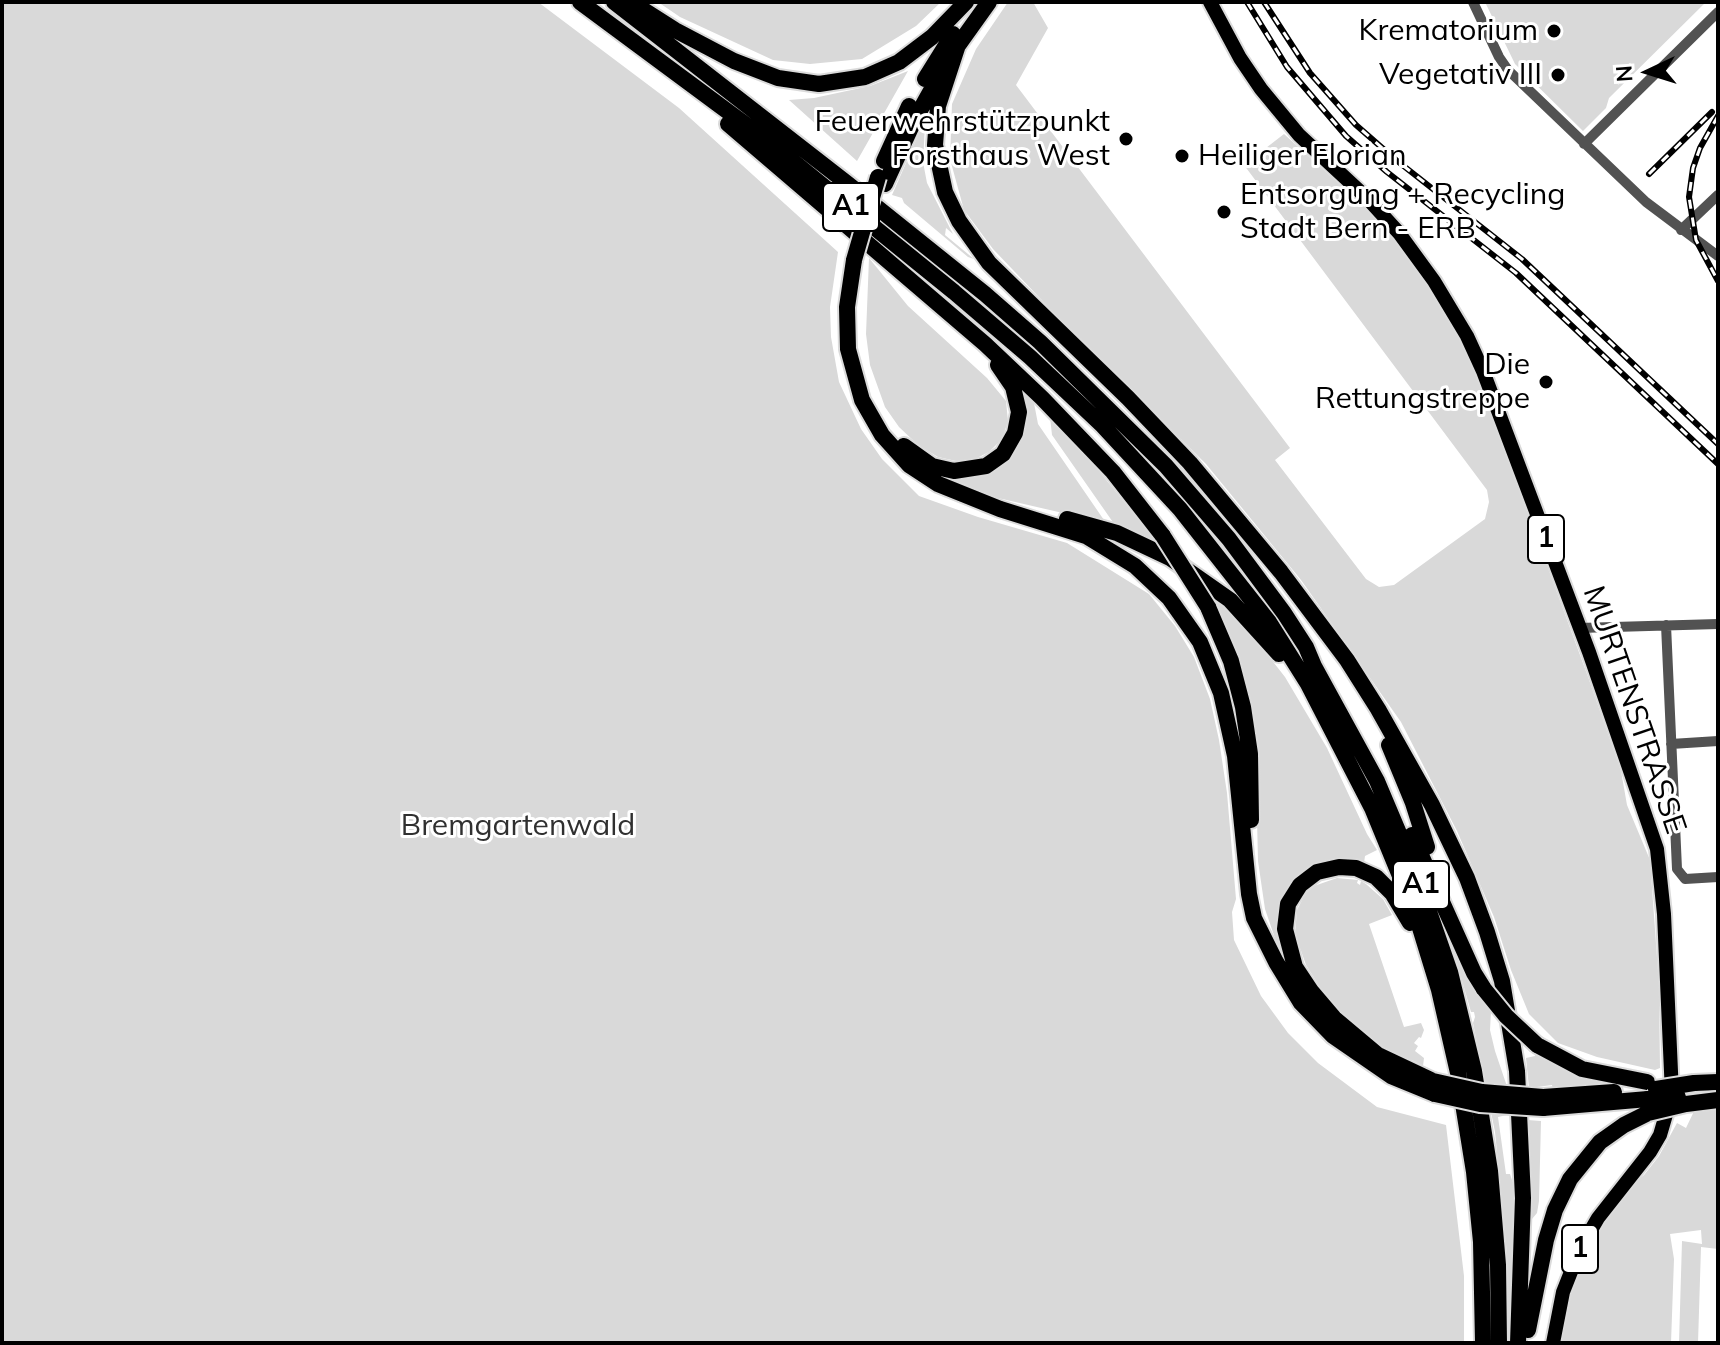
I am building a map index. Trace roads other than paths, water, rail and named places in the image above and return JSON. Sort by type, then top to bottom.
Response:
[{"type":"highway","name":"A1","points":[[580,2],[769,142],[892,240],[1018,347],[1103,426],[1180,509],[1241,583],[1303,676],[1340,745],[1381,828],[1412,906],[1444,1014],[1461,1088],[1474,1172],[1482,1265],[1483,1343]]},
{"type":"highway","name":"A1","points":[[614,2],[985,294],[1071,371],[1142,440],[1212,517],[1264,584],[1306,647],[1377,781],[1430,911],[1450,972],[1469,1048],[1486,1140],[1497,1242],[1499,1343]]},
{"type":"highway","points":[[631,2],[675,30],[734,61],[778,78],[819,84],[852,80],[889,68],[923,45],[966,2]]},
{"type":"highway","points":[[973,2],[909,107],[882,180],[848,293],[847,335],[851,363],[862,400],[882,435],[899,455],[928,478],[964,496],[1071,530],[1101,544],[1148,577],[1181,612],[1207,657],[1227,716],[1238,777],[1254,918],[1301,1003],[1352,1052],[1391,1076],[1493,1106],[1718,1094]]},
{"type":"highway","points":[[882,180],[923,103],[958,45],[989,2]]},
{"type":"highway","points":[[958,45],[938,106],[935,145],[945,192],[963,229],[996,270],[1190,463],[1307,606],[1363,685],[1432,805],[1472,891],[1495,957],[1512,1037],[1520,1112],[1522,1235],[1518,1343]]},
{"type":"highway","points":[[664,67],[1010,367],[1076,432],[1163,536],[1208,607],[1231,661],[1247,730],[1253,870],[1268,944]]},
{"type":"highway","points":[[858,263],[857,345],[871,397],[880,415],[903,445],[932,466],[954,471],[986,466],[1003,454],[1015,433],[1019,412],[1008,378],[960,322]]},
{"type":"highway","points":[[964,496],[1117,533],[1154,549],[1208,583],[1250,619],[1266,638],[1340,745]]},
{"type":"highway","points":[[1307,606],[1365,699],[1390,747],[1418,818],[1443,905]]},
{"type":"highway","points":[[1306,647],[1320,659],[1353,716],[1386,779],[1474,973],[1506,1016],[1537,1045],[1582,1069],[1648,1096],[1686,1104],[1718,1100]]},
{"type":"highway","points":[[1434,1087],[1360,1042],[1334,1018],[1302,979],[1290,954],[1285,929],[1288,904],[1300,885],[1317,872],[1339,867],[1366,872],[1384,884],[1411,925],[1427,982],[1444,1014]]},
{"type":"highway","points":[[1526,1343],[1546,1240],[1555,1210],[1570,1179],[1600,1142],[1624,1125],[1648,1096],[1694,1083],[1718,1082]]},
{"type":"main road","name":"MURTENSTRASSE","points":[[1210,2],[1240,58],[1285,119],[1383,215],[1414,252],[1452,309],[1483,371],[1636,785],[1659,863],[1673,1089],[1660,1135],[1604,1209],[1580,1249],[1563,1292],[1553,1343]]},
{"type":"street","points":[[1473,2],[1502,63],[1646,202],[1718,256]]},
{"type":"street","points":[[1584,144],[1718,12]]},
{"type":"street","points":[[1681,230],[1718,195]]},
{"type":"street","points":[[1579,628],[1718,624]]},
{"type":"street","points":[[1666,625],[1678,872],[1685,879],[1718,877]]},
{"type":"street","points":[[1671,744],[1718,741]]},
{"type":"railway","points":[[1247,2],[1287,67],[1346,136],[1516,273],[1718,464]]},
{"type":"railway","points":[[1264,2],[1310,73],[1356,125],[1522,259],[1718,444]]},
{"type":"railway","points":[[1649,174],[1712,112]]},
{"type":"railway","points":[[1718,116],[1700,148],[1693,168],[1689,197],[1696,240],[1718,281]]},
{"type":"place","name":"Krematorium","points":[[1554,31]]},
{"type":"place","name":"Vegetativ III","points":[[1558,75]]},
{"type":"place","name":"Feuerwehrstützpunkt Forsthaus West","points":[[1126,139]]},
{"type":"place","name":"Heiliger Florian","points":[[1182,156]]},
{"type":"place","name":"Entsorgung + Recycling Stadt Bern - ERB","points":[[1224,212]]},
{"type":"place","name":"Die Rettungstreppe","points":[[1546,382]]},
{"type":"park label","name":"Bremgartenwald","points":[[518,826]]}]
